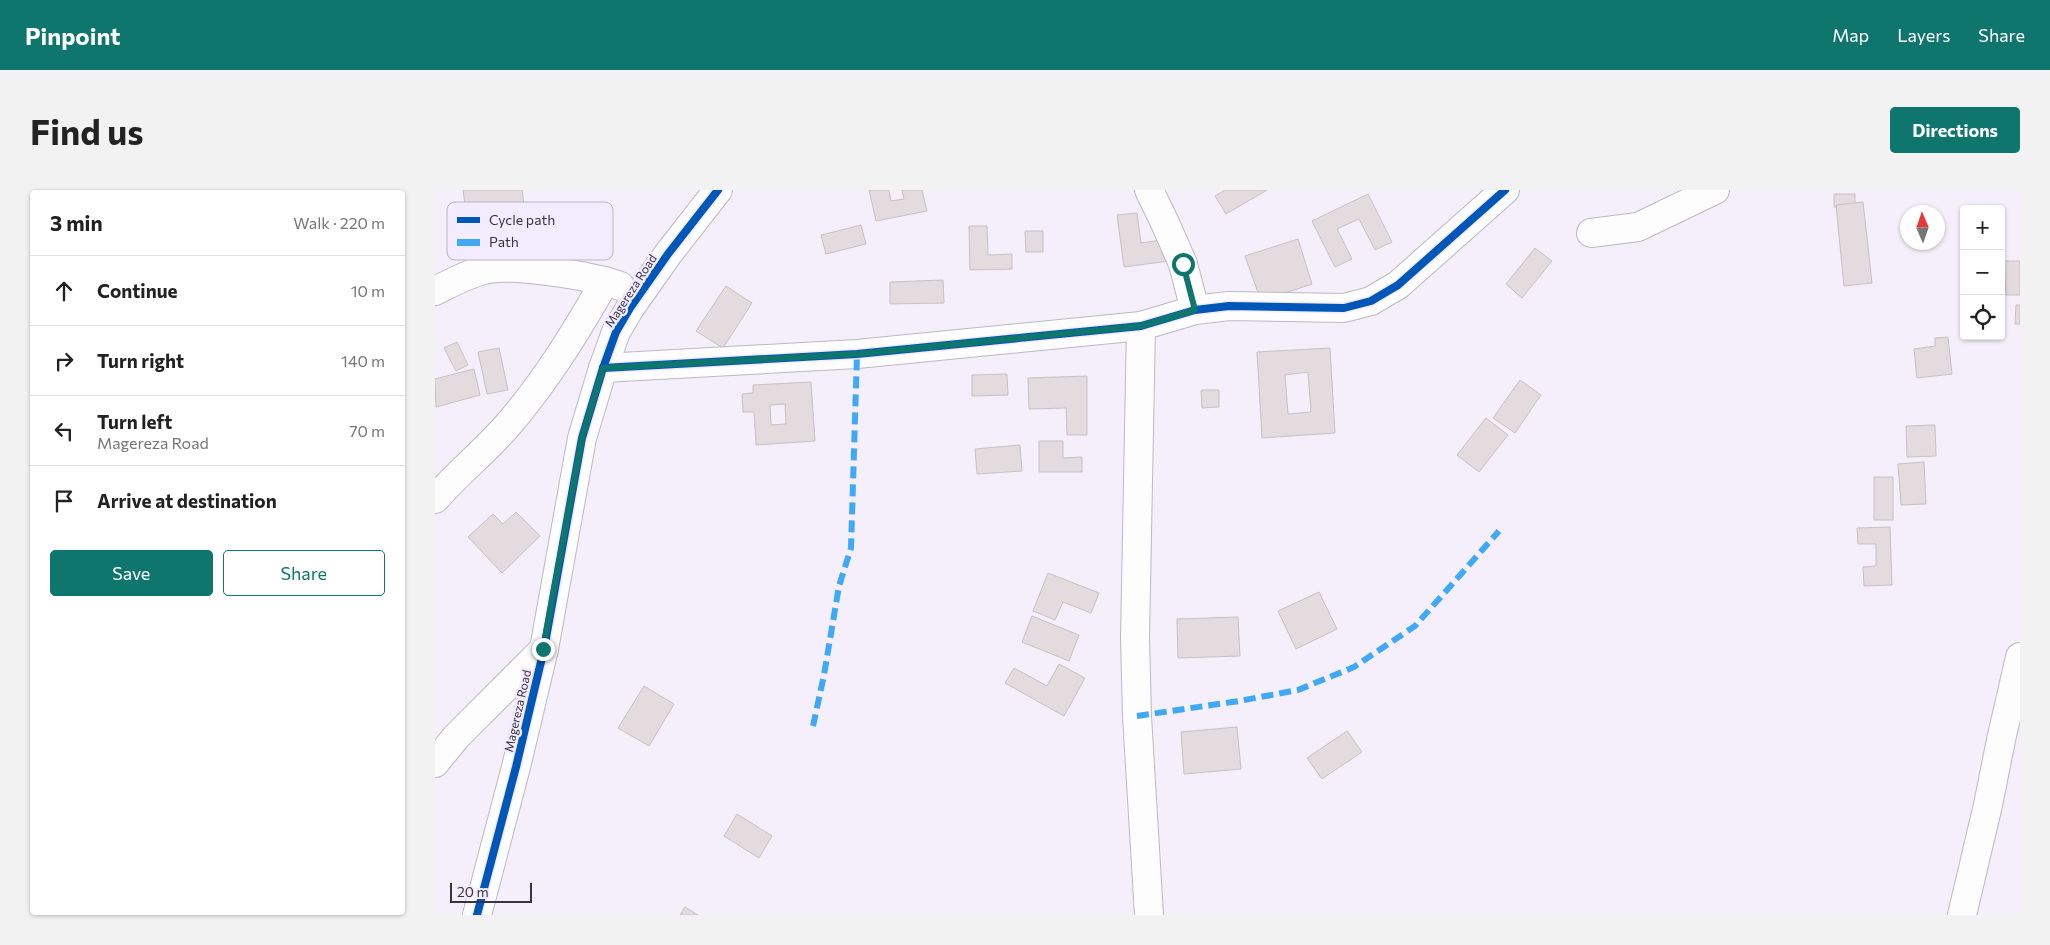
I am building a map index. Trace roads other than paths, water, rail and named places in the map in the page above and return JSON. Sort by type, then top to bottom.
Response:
[{"type":"street","name":"Magereza Road","points":[[477,915],[516,767],[543,649],[582,438],[603,368],[616,332],[668,254],[718,190]]},
{"type":"street","points":[[1149,190],[1183,264],[1195,310]]},
{"type":"street","points":[[603,368],[857,354],[1141,326],[1195,310],[1229,306],[1344,308],[1371,301],[1398,285],[1505,190]]},
{"type":"street","points":[[1591,233],[1637,228],[1715,190]]},
{"type":"street","points":[[435,291],[470,275],[497,268],[519,269],[605,281],[641,294]]},
{"type":"street","points":[[435,498],[447,476],[507,427],[529,400],[570,342],[605,281]]},
{"type":"street","points":[[1141,326],[1135,638],[1137,716],[1149,915]]},
{"type":"street","points":[[435,764],[455,738],[543,649]]},
{"type":"street","points":[[1962,915],[2020,657]]}]
